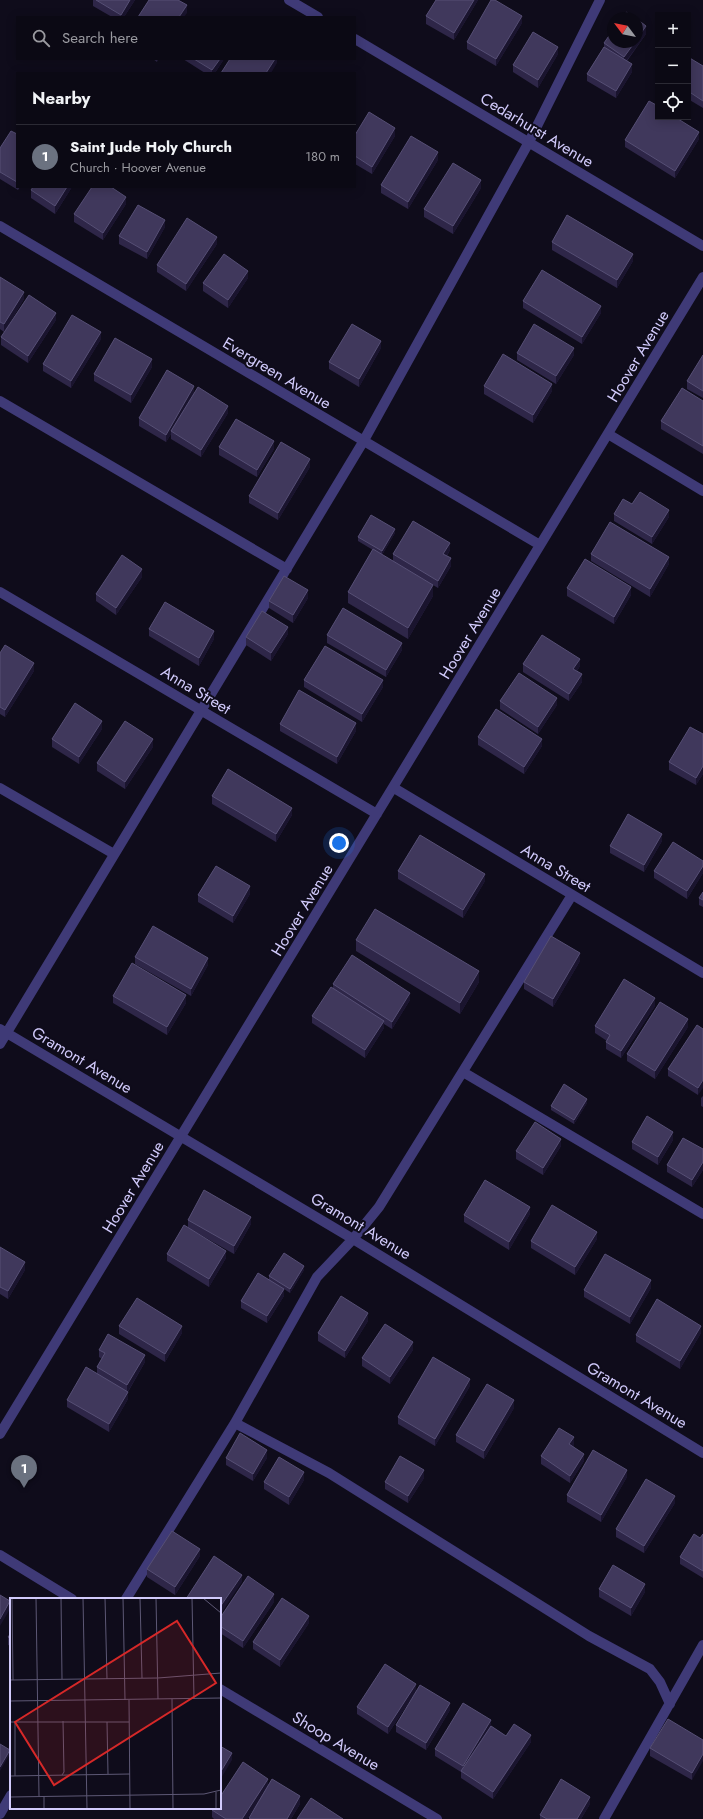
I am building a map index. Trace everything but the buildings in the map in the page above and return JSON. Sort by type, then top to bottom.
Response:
[{"type":"street","points":[[289,0],[316,16]]},
{"type":"street","points":[[0,1044],[3,1031],[114,854],[363,442],[529,142],[600,0]]},
{"type":"street","name":"Cedarhurst Avenue","points":[[356,40],[703,246]]},
{"type":"street","name":"Evergreen Avenue","points":[[0,226],[363,442],[540,545]]},
{"type":"street","name":"Hoover Avenue","points":[[0,1434],[394,788],[703,277]]},
{"type":"street","points":[[0,401],[287,569]]},
{"type":"street","points":[[608,434],[703,491]]},
{"type":"street","name":"Anna Street","points":[[0,592],[377,814]]},
{"type":"street","points":[[0,788],[114,854]]},
{"type":"street","name":"Anna Street","points":[[394,788],[703,973]]},
{"type":"street","points":[[127,1598],[234,1423],[317,1277],[353,1239],[379,1207],[572,895]]},
{"type":"street","name":"Gramont Avenue","points":[[3,1031],[353,1239],[703,1453]]},
{"type":"street","points":[[463,1072],[703,1214]]},
{"type":"street","points":[[234,1423],[329,1473],[589,1636],[650,1669],[660,1682],[670,1704]]},
{"type":"street","points":[[0,1555],[70,1598]]},
{"type":"street","points":[[604,1819],[703,1646]]},
{"type":"street","name":"Shoop Avenue","points":[[221,1689],[437,1819]]},
{"type":"street","points":[[8,1819],[0,1814],[10,1797]]},
{"type":"place","name":"Saint Jude Holy Church","points":[[24,1488]]}]
